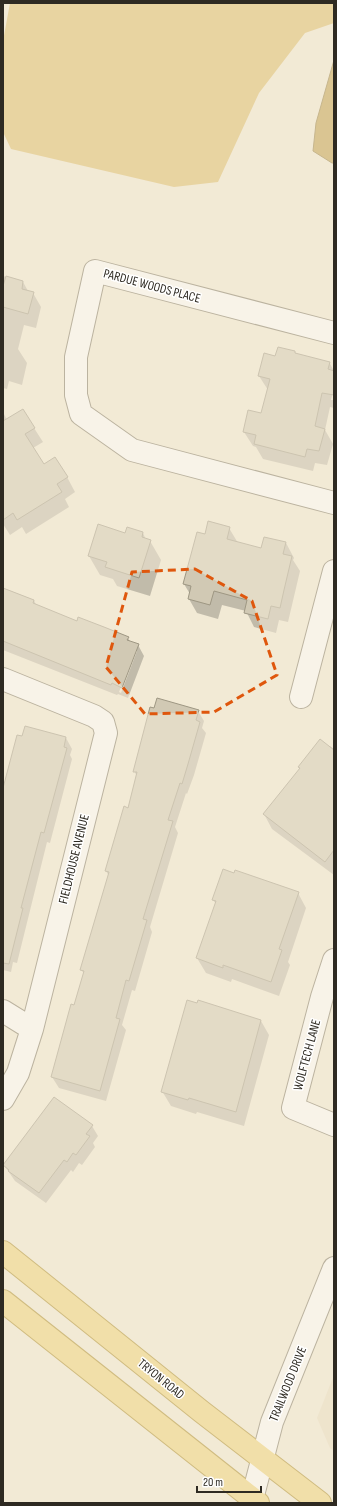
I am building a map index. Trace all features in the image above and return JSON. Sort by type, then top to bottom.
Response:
[{"type":"main road","name":"TRYON ROAD","points":[[3,1252],[262,1459],[320,1503]]},
{"type":"main road","points":[[3,1301],[254,1502]]},
{"type":"street","name":"PARDUE WOODS PLACE","points":[[334,333],[95,271],[76,358],[76,395],[81,414],[132,450],[334,503]]},
{"type":"street","points":[[301,697],[334,571]]},
{"type":"street","name":"FIELDHOUSE AVENUE","points":[[3,679],[94,716],[103,722],[106,733],[32,1029],[18,1074],[3,1099]]},
{"type":"street","name":"WOLFTECH LANE","points":[[334,960],[322,997],[293,1108],[334,1125]]},
{"type":"street","points":[[3,1011],[32,1029]]},
{"type":"street","name":"TRAILWOOD DRIVE","points":[[254,1502],[262,1459],[272,1422],[334,1268]]},
{"type":"street","points":[[303,1346],[334,1311]]},
{"type":"highlighted area","points":[[195,569],[252,601],[277,675],[214,712],[145,714],[106,667],[132,572]]},
{"type":"shaded area","points":[[10,3],[334,3],[334,23],[305,33],[259,93],[218,182],[174,187],[11,149],[3,132],[3,41]]},
{"type":"shaded area","points":[[334,60],[334,163],[332,163],[313,151],[316,123]]},
{"type":"shaded area","points":[[334,1375],[334,1451],[330,1448],[317,1418]]},
{"type":"building","points":[[6,276],[23,281],[22,289],[34,292],[28,314],[3,307],[3,286]]},
{"type":"building","points":[[278,347],[330,362],[328,369],[334,371],[334,395],[322,393],[315,426],[325,429],[319,451],[307,449],[305,457],[254,444],[256,435],[243,432],[248,410],[261,413],[270,379],[258,376],[264,353],[275,356]]},
{"type":"building","points":[[23,409],[35,428],[25,434],[44,464],[55,457],[68,477],[57,484],[62,492],[17,520],[13,513],[3,520],[3,421]]},
{"type":"building","points":[[208,521],[230,527],[227,539],[261,548],[264,537],[286,542],[283,554],[292,556],[280,608],[271,606],[268,619],[244,613],[247,600],[214,591],[210,605],[188,599],[191,586],[183,584],[197,532],[205,534]]},
{"type":"building","points":[[98,524],[125,533],[127,527],[143,532],[142,537],[151,540],[139,578],[105,567],[107,562],[88,556]]},
{"type":"building","points":[[3,588],[34,600],[33,603],[77,621],[78,617],[129,637],[127,640],[139,644],[122,688],[112,683],[111,685],[3,641]]},
{"type":"building","points":[[157,698],[199,710],[196,720],[200,722],[182,784],[180,783],[168,820],[173,821],[143,919],[147,920],[129,981],[126,980],[116,1018],[120,1019],[100,1091],[51,1077],[71,1004],[74,1005],[84,971],[80,970],[109,872],[105,871],[124,806],[128,808],[137,772],[133,772],[150,707],[154,708]]},
{"type":"building","points":[[25,726],[66,737],[64,747],[67,748],[44,833],[41,832],[21,908],[23,908],[9,964],[3,963],[3,788],[17,735],[22,736]]},
{"type":"building","points":[[320,739],[334,750],[334,850],[325,862],[263,814],[300,768],[298,767]]},
{"type":"building","points":[[223,869],[234,873],[235,870],[299,892],[279,949],[282,950],[271,982],[223,965],[223,968],[196,958],[216,901],[212,900]]},
{"type":"building","points":[[187,1000],[197,1003],[198,1000],[261,1020],[236,1112],[189,1098],[188,1100],[161,1092]]},
{"type":"building","points":[[54,1097],[93,1125],[86,1134],[90,1136],[76,1155],[73,1153],[67,1162],[64,1160],[39,1193],[8,1171],[9,1170],[3,1165]]}]
